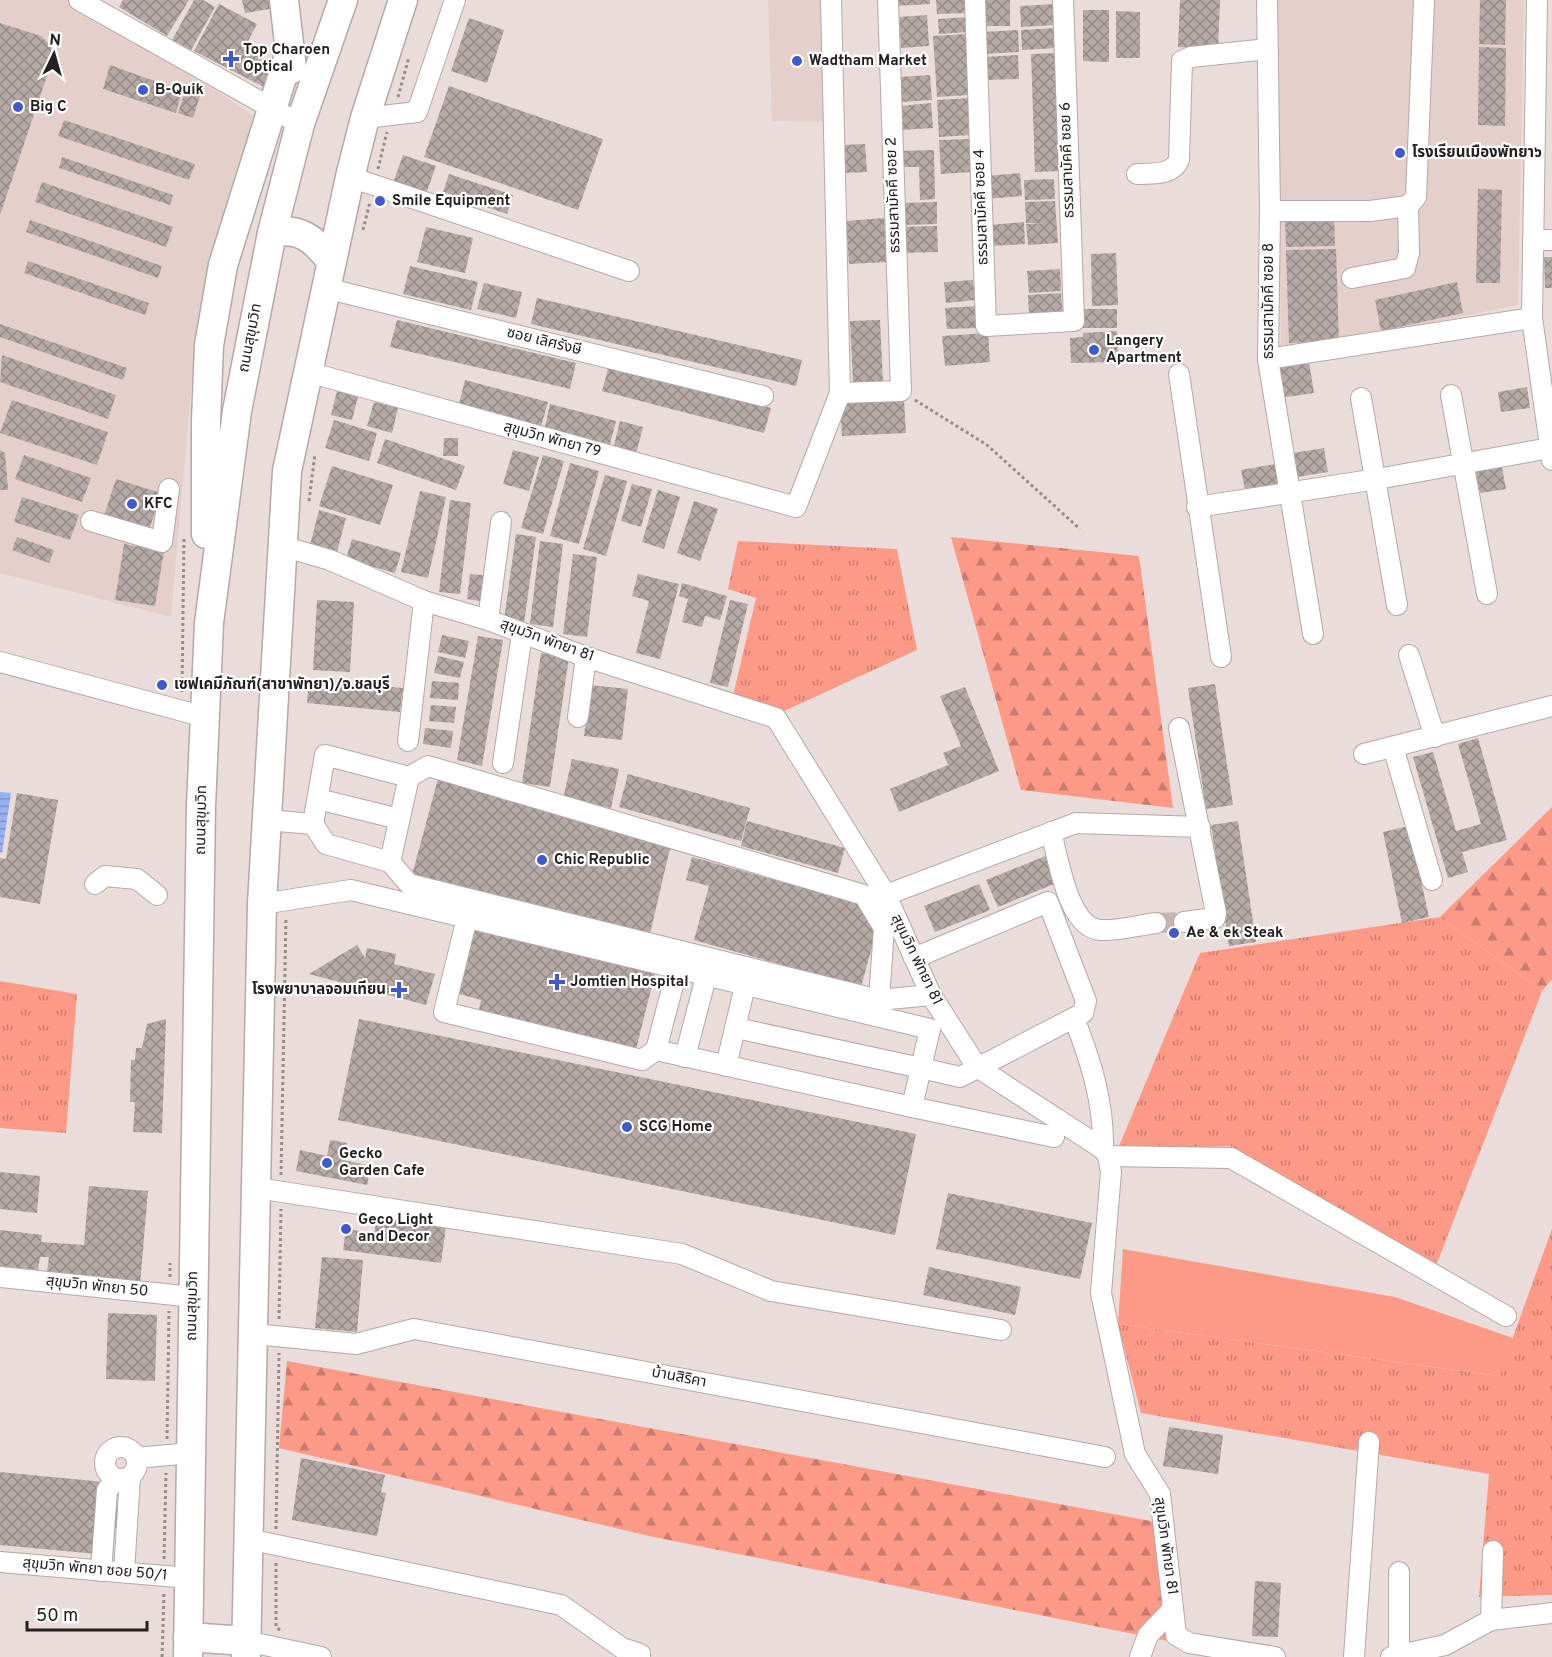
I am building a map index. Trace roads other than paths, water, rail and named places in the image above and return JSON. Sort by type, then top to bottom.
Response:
[{"type":"highway","points":[[284,0],[300,124]]},
{"type":"highway","name":"ถนนสุขุมวิท","points":[[188,1647],[205,717],[209,623],[237,411],[272,233],[300,124],[343,0]]},
{"type":"highway","points":[[188,1647],[246,1649],[262,904],[288,471],[330,260],[350,177],[365,118],[403,0]]},
{"type":"highway","points":[[209,623],[205,501],[209,345],[223,265],[290,52]]},
{"type":"highway","points":[[272,233],[283,231],[309,237],[319,244],[330,260]]},
{"type":"street","points":[[79,0],[300,124]]},
{"type":"street","points":[[365,118],[417,112],[455,0]]},
{"type":"street","points":[[831,0],[840,393]]},
{"type":"street","name":"ธรรมสามัคคี ซอย 2","points":[[840,393],[901,391],[888,0]]},
{"type":"street","name":"ธรรมสามัคคี ซอย 4","points":[[975,0],[986,326],[1074,321]]},
{"type":"street","name":"ธรรมสามัคคี ซอย 6","points":[[1063,0],[1074,321]]},
{"type":"street","name":"ธรรมสามัคคี ซอย 8","points":[[1267,0],[1270,211],[1268,359],[1312,634]]},
{"type":"street","points":[[1270,211],[1370,211],[1408,206],[1416,197],[1424,0]]},
{"type":"street","points":[[1197,507],[1463,463],[1551,454],[1532,318],[1543,240],[1544,43],[1537,0]]},
{"type":"street","points":[[1137,174],[1168,172],[1176,167],[1179,160],[1182,62],[1191,57],[1268,49]]},
{"type":"street","points":[[350,177],[629,271]]},
{"type":"street","points":[[1352,278],[1405,268],[1409,253],[1408,206]]},
{"type":"street","name":"ซอย เลิศรังษี","points":[[325,288],[763,396]]},
{"type":"street","points":[[1268,359],[1532,318]]},
{"type":"street","name":"สุขุมวิท พัทยา 79","points":[[308,372],[796,507],[840,393]]},
{"type":"street","points":[[1179,374],[1221,657]]},
{"type":"street","points":[[1451,395],[1487,594]]},
{"type":"street","points":[[1361,398],[1377,479],[1397,605]]},
{"type":"street","points":[[91,521],[162,542],[169,489]]},
{"type":"street","points":[[489,620],[501,522]]},
{"type":"street","name":"สุขุมวิท พัทยา 81","points":[[282,546],[330,560],[424,601],[489,620],[586,657],[776,718],[886,895],[931,995],[977,1067],[1106,1153],[1111,1172],[1101,1293],[1135,1454],[1160,1494],[1176,1635],[1189,1643],[1275,1657]]},
{"type":"street","points":[[408,741],[424,601]]},
{"type":"street","points":[[503,764],[522,634]]},
{"type":"street","points":[[1409,655],[1434,737]]},
{"type":"street","points":[[578,717],[586,657]]},
{"type":"street","points":[[0,662],[205,717]]},
{"type":"street","points":[[1364,754],[1552,706]]},
{"type":"street","points":[[1179,728],[1216,913],[1215,918],[1210,920],[1184,922]]},
{"type":"street","points":[[1393,747],[1432,880]]},
{"type":"street","points":[[879,1000],[884,928],[864,896],[428,766],[409,777],[325,754],[313,824],[326,844],[390,862],[409,884],[879,1000],[931,995]]},
{"type":"street","points":[[390,862],[409,777]]},
{"type":"street","points":[[318,799],[399,819]]},
{"type":"street","points":[[266,820],[313,824]]},
{"type":"street","points":[[886,895],[1076,823],[1200,827]]},
{"type":"street","points":[[1051,832],[1068,895],[1084,923],[1100,930],[1156,923]]},
{"type":"street","points":[[95,884],[105,876],[137,879],[158,895]]},
{"type":"street","points":[[262,904],[351,890],[930,1029],[912,1107]]},
{"type":"street","points":[[736,1028],[960,1077],[1083,1013],[1086,1001],[1048,902],[914,958]]},
{"type":"street","points":[[467,918],[444,1012],[642,1060],[656,1050],[677,970]]},
{"type":"street","points":[[685,1057],[706,977]]},
{"type":"street","points":[[726,1066],[745,986]]},
{"type":"street","points":[[1074,1018],[1094,1068],[1106,1153],[1231,1158],[1506,1316]]},
{"type":"street","points":[[656,1050],[1054,1137]]},
{"type":"street","points":[[257,1188],[543,1230],[682,1254],[771,1291],[1001,1330]]},
{"type":"street","name":"สุขุมวิท พัทยา 50","points":[[0,1277],[194,1297]]},
{"type":"street","name":"บ้านสิริคา","points":[[254,1334],[356,1344],[414,1329],[1105,1457]]},
{"type":"street","points":[[1354,1657],[1369,1442]]},
{"type":"street","points":[[101,1571],[107,1490],[123,1478],[137,1466],[132,1451],[122,1447],[107,1454],[106,1469],[123,1478]]},
{"type":"street","points":[[136,1458],[191,1453]]},
{"type":"street","points":[[123,1478],[124,1572]]},
{"type":"street","points":[[248,1539],[561,1605],[622,1648],[644,1656]]},
{"type":"street","points":[[1491,1620],[1493,1551]]},
{"type":"street","name":"สุขุมวิท พัทยา ซอย 50/1","points":[[0,1562],[189,1578]]},
{"type":"street","points":[[1399,1572],[1395,1656],[1445,1645],[1491,1620],[1552,1613]]},
{"type":"street","points":[[1140,1657],[1148,1635],[1173,1609]]},
{"type":"street","points":[[246,1649],[321,1657]]},
{"type":"water","points":[[0,792],[11,793],[2,853],[0,852]]},
{"type":"tunnel","points":[[1156,923],[1184,922]]},
{"type":"place","name":"Top Charoen Optical","points":[[231,59]]},
{"type":"place","name":"Wadtham Market","points":[[797,61]]},
{"type":"place","name":"B-Quik","points":[[143,90]]},
{"type":"place","name":"Big C","points":[[18,107]]},
{"type":"place","name":"โรงเรียนเมืองพัทยา๖","points":[[1400,153]]},
{"type":"place","name":"Smile Equipment","points":[[380,201]]},
{"type":"place","name":"Langery Apartment","points":[[1094,350]]},
{"type":"place","name":"KFC","points":[[132,504]]},
{"type":"place","name":"เซฟเคมีภัณฑ์(สาขาพัทยา)/จ.ชลบุรี","points":[[162,685]]},
{"type":"place","name":"Chic Republic","points":[[542,860]]},
{"type":"place","name":"Ae & ek Steak","points":[[1174,933]]},
{"type":"place","name":"Jomtien Hospital","points":[[557,982]]},
{"type":"place","name":"โรงพยาบาลจอมเทียน","points":[[399,990]]},
{"type":"place","name":"SCG Home","points":[[627,1127]]},
{"type":"place","name":"Gecko Garden Cafe","points":[[327,1163]]},
{"type":"place","name":"Geco Light and Decor","points":[[346,1229]]}]
